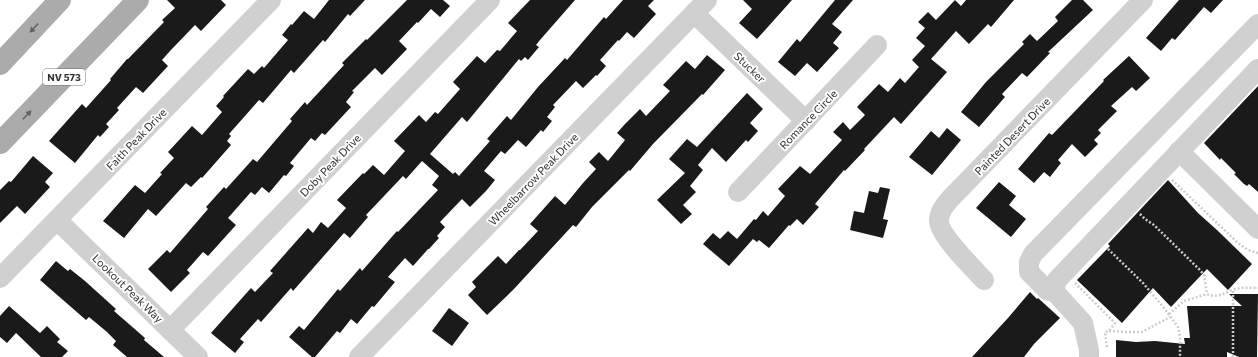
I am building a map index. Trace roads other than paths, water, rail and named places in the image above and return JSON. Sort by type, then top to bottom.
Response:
[{"type":"main road","points":[[0,64],[60,0]]},
{"type":"main road","name":"NV 573","points":[[0,143],[138,0]]},
{"type":"street","name":"Faith Peak Drive","points":[[0,278],[271,0]]},
{"type":"street","name":"Doby Peak Drive","points":[[170,330],[490,0]]},
{"type":"street","name":"Painted Desert Drive","points":[[984,280],[957,250],[940,228],[939,223],[941,211],[950,199],[1143,0]]},
{"type":"street","name":"Stucker","points":[[700,7],[806,120]]},
{"type":"street","name":"Wheelbarrow Peak Drive","points":[[360,357],[700,7]]},
{"type":"street","points":[[1089,357],[1089,350],[1083,323],[1054,291],[1048,291],[1029,272],[1029,262],[1033,254],[1258,24]]},
{"type":"street","name":"Romance Circle","points":[[738,192],[878,45]]},
{"type":"street","points":[[1054,291],[1057,280],[1258,69]]},
{"type":"street","points":[[1179,152],[1258,229]]},
{"type":"street","name":"Lookout Peak Way","points":[[57,220],[198,357]]}]
